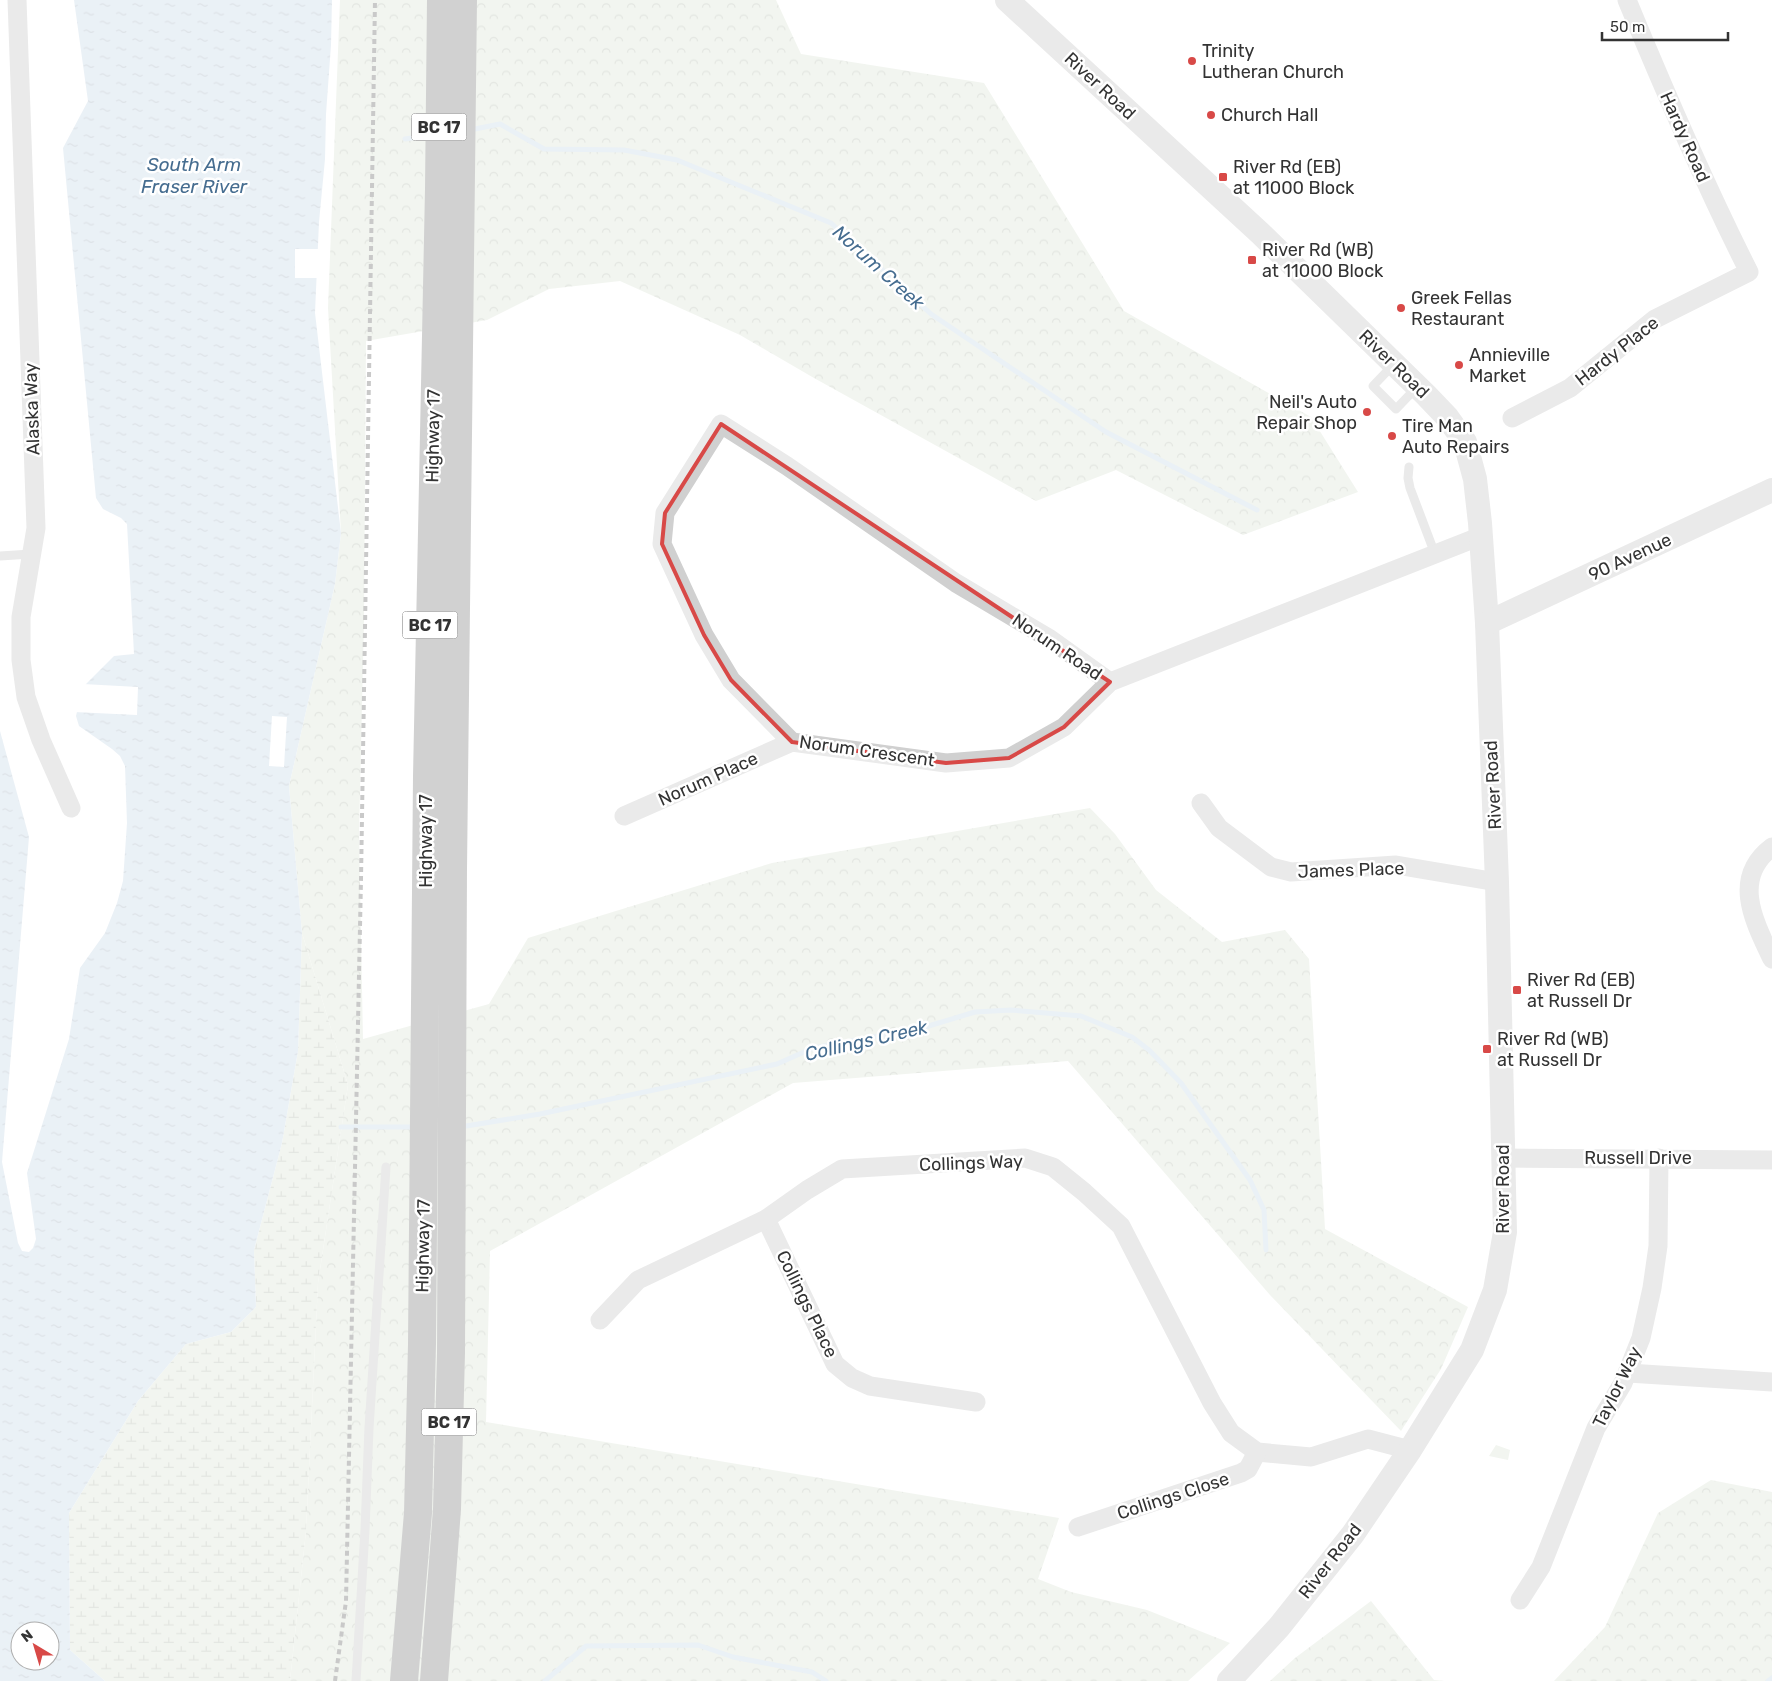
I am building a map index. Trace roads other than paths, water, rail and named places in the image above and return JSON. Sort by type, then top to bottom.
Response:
[{"type":"highway","name":"Highway 17","points":[[441,0],[452,65]]},
{"type":"highway","name":"Highway 17","points":[[435,1670],[448,1509],[453,1185],[450,190],[452,65],[463,0]]},
{"type":"highway","name":"Highway 17","points":[[405,1668],[418,1513],[424,1184],[427,776],[450,190]]},
{"type":"street","name":"Alaska Way","points":[[17,0],[36,528],[21,617],[21,660],[26,697],[41,740],[72,808]]},
{"type":"street","name":"River Road","points":[[1007,0],[1260,233],[1418,386],[1447,417],[1465,442],[1475,479],[1487,623],[1497,882],[1504,1158],[1505,1232],[1495,1290],[1472,1350],[1410,1450],[1353,1534],[1279,1627],[1229,1681]]},
{"type":"street","name":"Hardy Road","points":[[1627,0],[1680,129],[1722,220],[1749,272]]},
{"type":"street","name":"Hardy Place","points":[[1512,418],[1570,388],[1655,319],[1749,272]]},
{"type":"street","name":"Norum Road","points":[[721,424],[787,466],[956,583],[1050,639],[1110,682],[1481,536]]},
{"type":"street","name":"Norum Crescent","points":[[721,424],[665,513],[662,544],[704,635],[731,680],[792,742],[946,763],[1009,758],[1064,727],[1110,682]]},
{"type":"street","name":"90 Avenue","points":[[1487,623],[1772,490]]},
{"type":"street","name":"Norum Place","points":[[624,816],[792,742]]},
{"type":"street","name":"James Place","points":[[1201,803],[1219,828],[1271,867],[1291,872],[1396,865],[1497,882]]},
{"type":"street","points":[[1772,847],[1764,853],[1754,866],[1748,891],[1751,911],[1772,958]]},
{"type":"street","name":"Collings Way","points":[[600,1320],[638,1280],[766,1219],[807,1190],[842,1169],[1025,1158],[1053,1168],[1084,1192],[1121,1226],[1212,1403],[1231,1433],[1257,1452]]},
{"type":"street","name":"Russell Drive","points":[[1504,1158],[1772,1160]]},
{"type":"street","name":"Taylor Way","points":[[1520,1600],[1541,1567],[1596,1428],[1628,1373],[1641,1338],[1652,1288],[1658,1246],[1659,1158]]},
{"type":"street","name":"Collings Place","points":[[766,1219],[835,1364],[852,1378],[870,1386],[976,1402]]},
{"type":"street","points":[[1628,1373],[1772,1382]]},
{"type":"street","points":[[1257,1452],[1311,1457],[1368,1439],[1410,1450]]},
{"type":"street","name":"Collings Close","points":[[1078,1527],[1241,1473],[1248,1469],[1257,1452]]},
{"type":"lane","points":[[1409,467],[1408,478],[1410,488],[1435,554]]},
{"type":"lane","points":[[0,556],[32,554]]},
{"type":"lane","points":[[356,1681],[369,1428],[386,1167]]},
{"type":"water","name":"South Arm Fraser River","points":[[74,0],[332,0],[325,159],[319,222],[315,313],[341,533],[335,584],[289,786],[302,933],[298,1051],[282,1143],[254,1250],[256,1307],[231,1332],[186,1344],[138,1401],[69,1513],[70,1650],[105,1681],[0,1681],[0,731],[29,837],[2,1162],[18,1243],[22,1251],[29,1252],[33,1248],[36,1239],[27,1173],[69,1039],[80,968],[105,933],[117,903],[123,881],[127,823],[125,766],[120,756],[112,749],[79,726],[76,716],[83,687],[114,656],[134,654],[127,524],[121,518],[103,509],[96,498],[63,148],[88,101]]},
{"type":"waterway","name":"Norum Creek","points":[[470,130],[500,124],[544,149],[624,150],[677,160],[831,223],[931,314],[1106,432],[1257,510]]},
{"type":"waterway","name":"Norum Creek","points":[[405,139],[432,135]]},
{"type":"waterway","name":"Collings Creek","points":[[460,1127],[540,1114],[777,1064],[813,1048],[922,1028],[975,1012],[1011,1010],[1081,1016],[1132,1037],[1149,1050],[1181,1083],[1250,1180],[1264,1210],[1266,1250]]},
{"type":"waterway","name":"Collings Creek","points":[[341,1127],[417,1127]]},
{"type":"waterway","points":[[545,1681],[586,1646],[698,1645],[733,1657],[812,1672],[826,1681]]},
{"type":"waterway","points":[[1768,1681],[1772,1678]]},
{"type":"railway","points":[[335,1681],[346,1601],[361,879],[375,0]]},
{"type":"place","name":"Trinity Lutheran Church","points":[[1192,61]]},
{"type":"place","name":"Church Hall","points":[[1211,115]]},
{"type":"place","name":"River Rd (EB) at 11000 Block","points":[[1223,177]]},
{"type":"place","name":"River Rd (WB) at 11000 Block","points":[[1252,260]]},
{"type":"place","name":"Greek Fellas Restaurant","points":[[1401,308]]},
{"type":"place","name":"Annieville Market","points":[[1459,365]]},
{"type":"place","name":"Neil's Auto Repair Shop","points":[[1367,412]]},
{"type":"place","name":"Tire Man Auto Repairs","points":[[1392,436]]},
{"type":"place","name":"River Rd (EB) at Russell Dr","points":[[1517,990]]},
{"type":"place","name":"River Rd (WB) at Russell Dr","points":[[1487,1049]]}]
